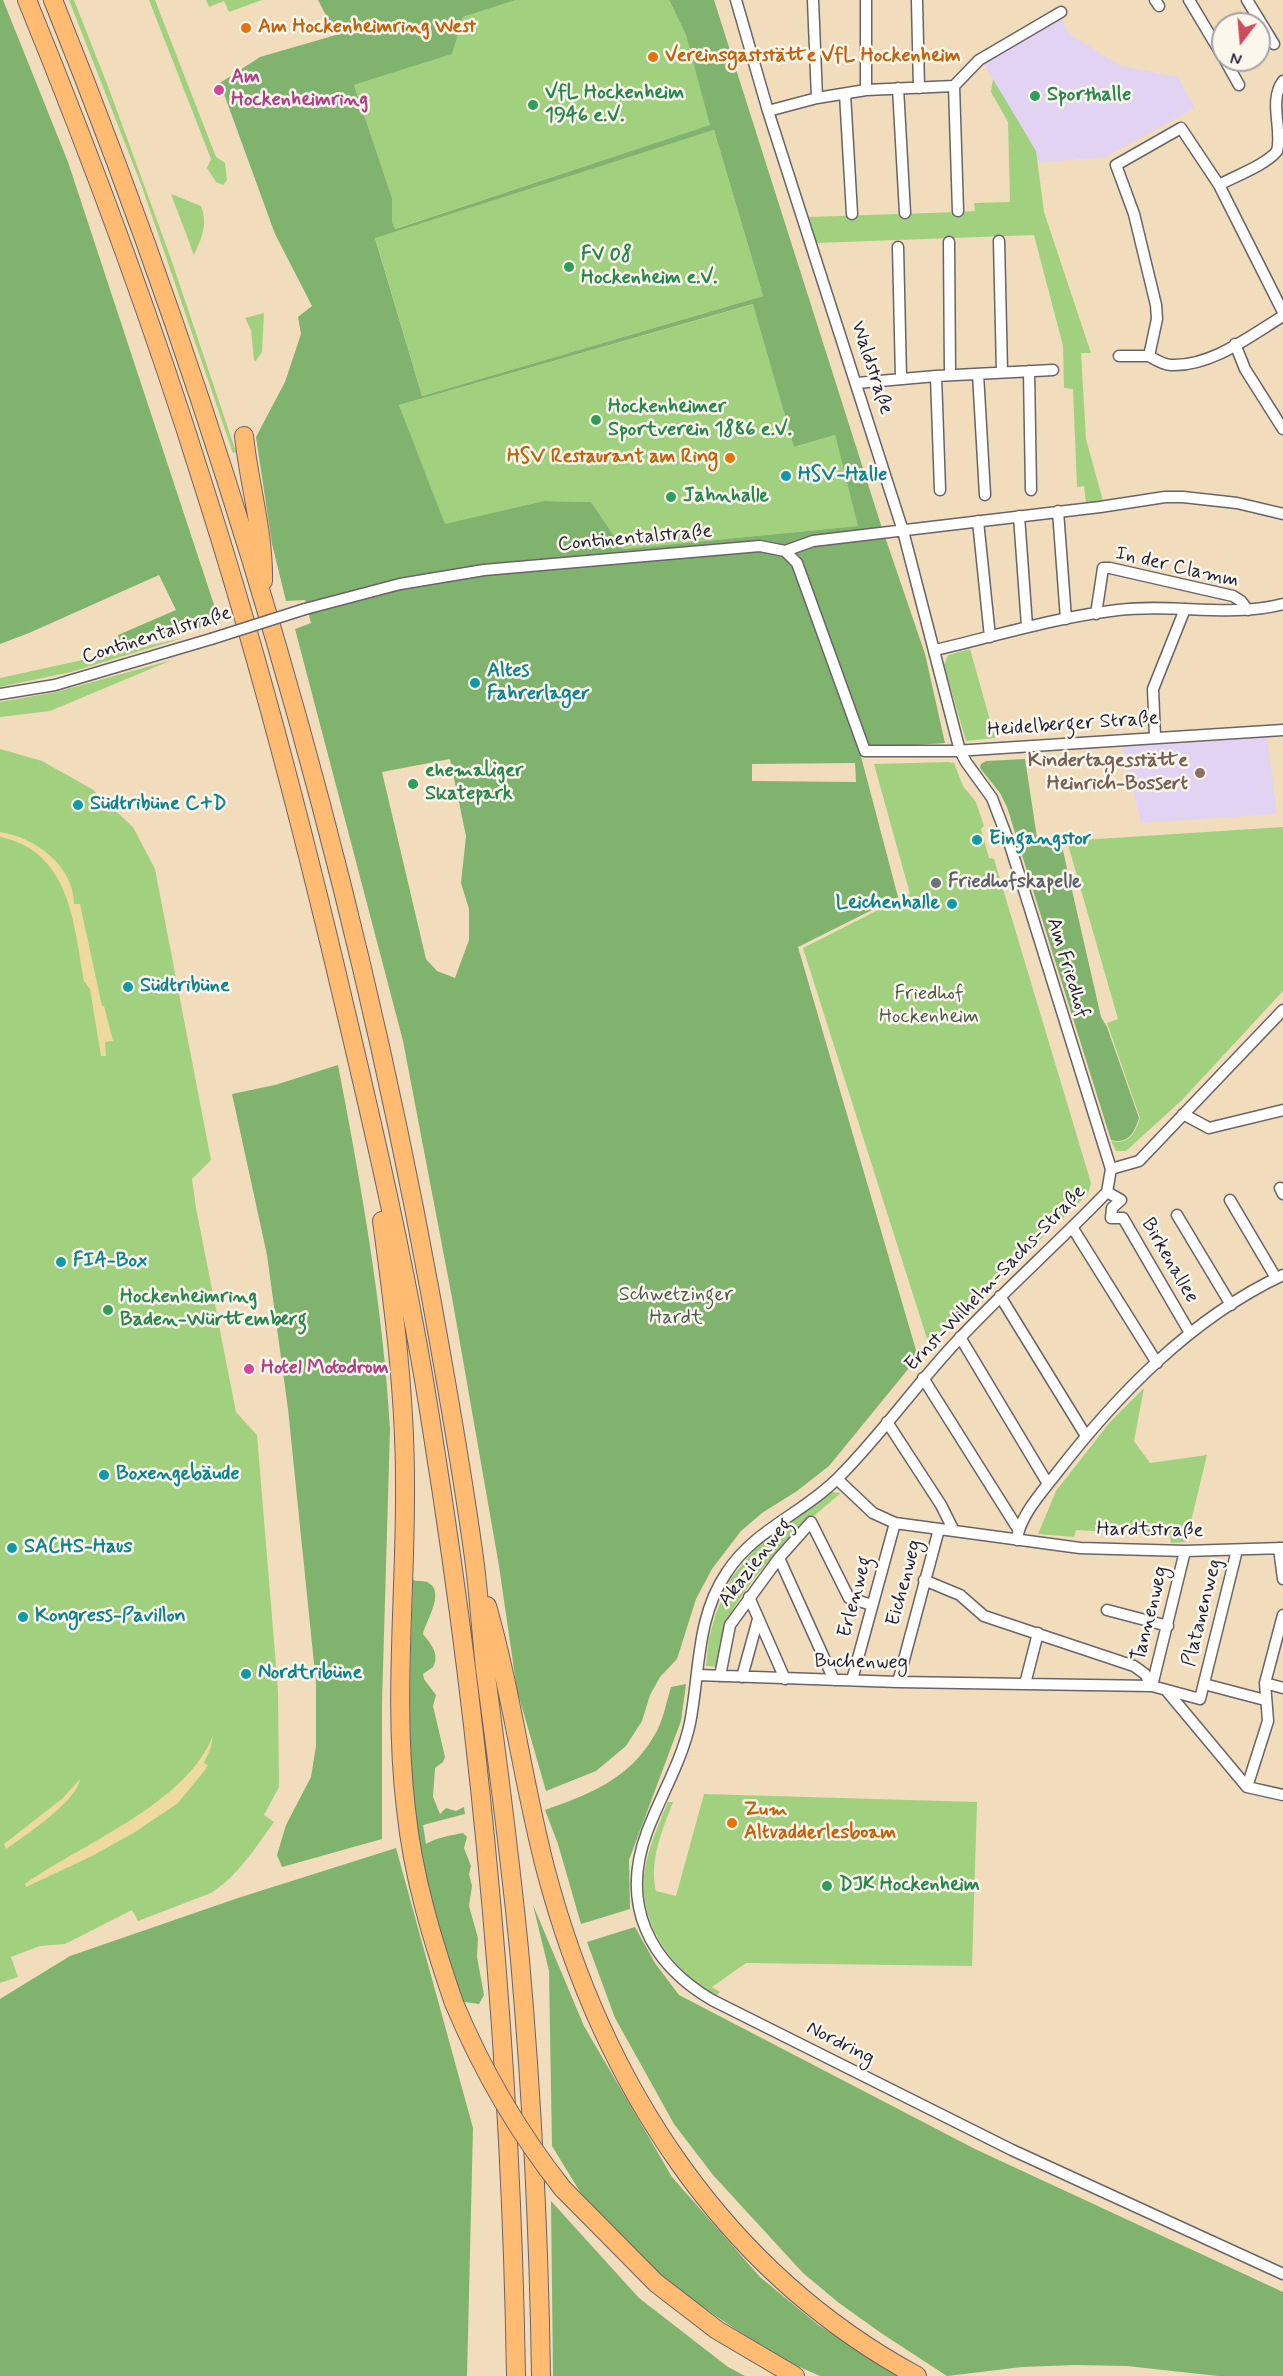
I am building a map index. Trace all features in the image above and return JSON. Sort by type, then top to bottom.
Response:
[{"type":"highway","points":[[27,0],[64,92],[144,307],[203,482],[230,571],[314,874],[412,1311],[434,1437],[469,1686],[484,1818],[498,1968],[511,2168],[516,2376]]},
{"type":"highway","points":[[53,0],[150,253],[206,417],[263,597],[338,868],[382,1056],[434,1314],[474,1561],[504,1812],[530,2080],[540,2285],[541,2376]]},
{"type":"highway","points":[[244,436],[255,514],[264,553],[263,597]]},
{"type":"highway","points":[[378,1154],[377,1189],[395,1321],[404,1429],[401,1745],[409,1839],[433,1944],[454,2003],[475,2052],[501,2100],[530,2145],[563,2189],[657,2283],[717,2330],[795,2376]]},
{"type":"highway","points":[[474,1561],[497,1641],[530,1805],[550,1884],[581,1982],[624,2077],[666,2146],[725,2223],[783,2281],[848,2334],[916,2376]]},
{"type":"street","name":"Waldstraße","points":[[735,0],[768,111],[903,531],[960,751]]},
{"type":"street","points":[[813,0],[817,98]]},
{"type":"street","points":[[866,0],[866,90]]},
{"type":"street","points":[[1189,0],[1211,37]]},
{"type":"street","points":[[1246,0],[1274,44]]},
{"type":"street","points":[[917,1],[919,88]]},
{"type":"street","points":[[958,211],[954,87],[978,60],[1061,12]]},
{"type":"street","points":[[1232,72],[1239,85]]},
{"type":"street","points":[[1219,185],[1269,159],[1278,150],[1282,136],[1278,90],[1283,81]]},
{"type":"street","points":[[768,111],[817,98],[866,90],[954,87]]},
{"type":"street","points":[[898,88],[905,213]]},
{"type":"street","points":[[845,94],[852,214]]},
{"type":"street","points":[[1119,356],[1149,356],[1168,366],[1196,363],[1235,344],[1283,314],[1219,185],[1181,128],[1116,165],[1134,214],[1156,305],[1156,319],[1149,356]]},
{"type":"street","points":[[999,241],[1002,372]]},
{"type":"street","points":[[949,242],[950,375]]},
{"type":"street","points":[[898,247],[901,378]]},
{"type":"street","points":[[1235,344],[1245,369],[1283,429]]},
{"type":"street","points":[[857,383],[901,378],[1053,370]]},
{"type":"street","points":[[1029,371],[1031,490]]},
{"type":"street","points":[[978,374],[985,495]]},
{"type":"street","points":[[936,376],[940,490]]},
{"type":"street","name":"Continentalstraße","points":[[0,694],[55,685],[305,609],[400,584],[484,570],[760,546],[785,551],[813,541],[1183,497],[1237,503],[1283,514]]},
{"type":"street","points":[[1058,511],[1066,619]]},
{"type":"street","points":[[1019,516],[1027,626]]},
{"type":"street","points":[[978,520],[990,638]]},
{"type":"street","name":"Heidelberger Straße","points":[[785,551],[797,563],[865,751],[960,751],[1283,729]]},
{"type":"street","name":"In der Clamm","points":[[1096,614],[1103,568],[1233,596],[1248,609]]},
{"type":"street","name":"In der Clamm","points":[[935,650],[990,638],[1027,626],[1118,610],[1248,609],[1283,604]]},
{"type":"street","name":"In der Clamm","points":[[1155,737],[1153,689],[1185,609]]},
{"type":"street","name":"Am Friedhof","points":[[960,751],[992,798],[1010,845],[1111,1169]]},
{"type":"street","points":[[1111,1169],[1139,1161],[1283,1010]]},
{"type":"street","points":[[1183,1114],[1209,1128],[1283,1110]]},
{"type":"street","name":"Ernst-Wilhelm-Sachs-Straße","points":[[697,1675],[702,1633],[708,1610],[727,1572],[755,1539],[837,1479],[960,1337],[1107,1192],[1111,1169]]},
{"type":"street","name":"Birkenallee","points":[[1107,1192],[1121,1200],[1112,1208],[1111,1218],[1123,1218],[1190,1333]]},
{"type":"street","name":"Birkenallee","points":[[1018,1535],[1048,1484],[1121,1396],[1190,1333],[1280,1276],[1230,1200]]},
{"type":"street","name":"Birkenallee","points":[[1177,1215],[1231,1305]]},
{"type":"street","points":[[1072,1227],[1157,1363]]},
{"type":"street","points":[[1000,1296],[1086,1436]]},
{"type":"street","points":[[960,1337],[1048,1484]]},
{"type":"street","points":[[923,1378],[1018,1535]]},
{"type":"street","points":[[887,1422],[936,1497],[954,1531]]},
{"type":"street","points":[[837,1479],[873,1513],[895,1523],[954,1531],[1018,1535]]},
{"type":"street","name":"Akazienweg","points":[[720,1676],[730,1625],[779,1558],[811,1522],[849,1598],[872,1605]]},
{"type":"street","name":"Erlenweg","points":[[852,1680],[895,1523]]},
{"type":"street","name":"Eichenweg","points":[[898,1682],[939,1529]]},
{"type":"street","name":"Hardtstraße","points":[[1018,1535],[1080,1548],[1185,1551],[1281,1548]]},
{"type":"street","points":[[1281,1548],[1283,1579]]},
{"type":"street","name":"Platanenweg","points":[[1204,1684],[1237,1550]]},
{"type":"street","name":"Tannenweg","points":[[1152,1686],[1185,1551]]},
{"type":"street","points":[[779,1558],[834,1680]]},
{"type":"street","name":"Buchenweg","points":[[924,1580],[960,1595],[984,1616],[1134,1666],[1145,1674],[1152,1686]]},
{"type":"street","points":[[749,1597],[785,1679]]},
{"type":"street","points":[[1107,1610],[1168,1626]]},
{"type":"street","points":[[1246,1787],[1268,1721],[1265,1683],[1283,1615]]},
{"type":"street","points":[[742,1677],[758,1619]]},
{"type":"street","points":[[1025,1684],[1038,1633]]},
{"type":"street","name":"Buchenweg","points":[[697,1675],[898,1682],[1152,1686],[1200,1699],[1204,1684]]},
{"type":"street","name":"Nordring","points":[[697,1675],[685,1741],[647,1833],[637,1872],[638,1899],[644,1925],[655,1948],[671,1969],[712,2000],[973,2131],[1283,2274]]},
{"type":"street","points":[[1265,1683],[1283,1688]]},
{"type":"street","points":[[1204,1684],[1265,1700]]},
{"type":"street","points":[[1165,1690],[1246,1787],[1283,1796]]},
{"type":"shaded area","points":[[1061,18],[1070,34],[1119,65],[1171,76],[1177,75],[1195,108],[1106,157],[1035,163],[1014,116],[983,62]]},
{"type":"shaded area","name":"Kindertagesstätte Heinrich-Bossert","points":[[1267,737],[1277,814],[1141,823],[1122,747]]},
{"type":"green space","points":[[0,0],[3,0],[68,162],[220,623],[121,645],[118,635],[176,610],[159,575],[0,644]]},
{"type":"green space","points":[[69,0],[74,0],[109,89],[170,256],[236,452],[233,453],[142,187]]},
{"type":"green space","points":[[149,0],[155,0],[216,157],[225,163],[227,180],[223,185],[216,182],[207,168],[211,159]]},
{"type":"green space","points":[[206,0],[262,0],[229,12],[224,1],[209,7]]},
{"type":"green space","name":"Schwetzinger Hardt","points":[[318,0],[516,0],[463,17],[452,54],[354,85],[392,198],[392,222],[395,229],[710,125],[686,35],[669,0],[714,0],[881,525],[925,654],[945,743],[859,749],[898,897],[798,947],[918,1357],[829,1466],[797,1491],[762,1513],[741,1531],[712,1569],[696,1599],[677,1659],[660,1677],[650,1695],[642,1721],[626,1746],[596,1771],[546,1791],[517,1690],[499,1566],[453,1303],[403,1041],[295,629],[311,623],[305,600],[286,601],[272,544],[256,437],[285,382],[301,334],[298,317],[312,306],[275,234],[220,83],[260,57],[336,35]],"holes":[[[714,130],[763,296],[422,396],[375,238]],[[753,304],[794,447],[835,435],[858,526],[623,549],[591,502],[544,501],[445,524],[399,405]],[[450,759],[466,836],[461,883],[469,909],[469,940],[455,978],[437,971],[426,959],[382,772]],[[855,763],[856,782],[752,781],[752,764]]]},
{"type":"green space","name":"VfL Hockenheim 1946 e.V.","points":[[516,0],[669,0],[686,35],[711,125],[394,229],[392,198],[354,85],[451,54],[463,17]]},
{"type":"green space","points":[[993,79],[1036,151],[1044,212],[1091,353],[1081,353],[1086,439],[1103,501],[1086,503],[1084,486],[1077,487],[1073,389],[1064,388],[1063,346],[1034,235],[816,243],[809,217],[975,211],[974,203],[1010,202],[1008,122],[991,92]]},
{"type":"green space","name":"FV 08 Hockenheim e.V.","points":[[714,130],[763,296],[422,396],[375,237]]},
{"type":"green space","points":[[171,194],[201,206],[204,219],[203,231],[194,255]]},
{"type":"green space","name":"Hockenheimer Sportverein 1886 e.V.","points":[[754,304],[794,447],[835,435],[859,526],[623,549],[591,502],[544,501],[445,525],[399,405]]},
{"type":"green space","points":[[264,313],[262,352],[256,361],[254,360],[251,330],[245,318]]},
{"type":"green space","points":[[183,638],[71,672],[0,687],[0,678]]},
{"type":"green space","points":[[970,649],[995,738],[966,741],[944,665],[948,655]]},
{"type":"green space","points":[[172,660],[50,711],[0,717],[0,702],[56,692]]},
{"type":"green space","name":"Hockenheimring Baden-Württemberg","points":[[0,749],[42,761],[92,789],[133,827],[155,869],[211,1160],[192,1179],[196,1208],[236,1412],[257,1435],[278,1690],[279,1787],[264,1815],[274,1822],[253,1851],[221,1886],[211,1893],[138,1921],[132,1910],[65,1944],[40,1946],[11,1957],[18,1977],[0,1983]]},
{"type":"green space","points":[[1025,759],[1038,844],[1061,842],[1101,1017],[1107,1027],[1139,1118],[1135,1129],[1126,1139],[1111,1140],[1007,807],[1000,793],[980,768],[981,764],[986,761]]},
{"type":"green space","name":"Friedhof Hockenheim","points":[[954,763],[963,786],[976,802],[984,826],[981,829],[989,858],[994,859],[1091,1183],[1088,1194],[929,1345],[803,948],[910,894],[874,764]]},
{"type":"green space","points":[[1283,827],[1283,991],[1182,1100],[1126,1151],[1116,1151],[1111,1141],[1127,1140],[1136,1129],[1140,1118],[1107,1023],[1118,1019],[1067,841]]},
{"type":"green space","points":[[338,1065],[377,1291],[390,1429],[382,1703],[382,1839],[282,1867],[277,1855],[286,1825],[311,1777],[316,1746],[316,1683],[288,1409],[267,1255],[232,1094],[275,1085]]},
{"type":"green space","points":[[1144,1388],[1134,1441],[1150,1463],[1207,1455],[1186,1542],[1171,1543],[1170,1535],[1076,1530],[1074,1537],[1038,1534],[1056,1491],[1110,1422]]},
{"type":"green space","points":[[831,1492],[841,1493],[777,1552],[749,1586],[725,1627],[718,1667],[706,1666],[709,1638],[716,1613],[732,1577],[761,1542]]},
{"type":"green space","points":[[413,1580],[427,1582],[433,1586],[435,1592],[433,1607],[423,1634],[432,1645],[436,1658],[433,1667],[423,1674],[436,1695],[433,1706],[445,1757],[443,1762],[435,1768],[433,1797],[440,1814],[446,1808],[456,1811],[464,1807],[465,1814],[423,1825],[426,1844],[439,1838],[463,1833],[467,1837],[464,1848],[471,1866],[469,1874],[472,1886],[469,1906],[478,1938],[477,1957],[484,1995],[479,2004],[464,2002],[457,1985],[431,1900],[418,1835],[410,1726]]},
{"type":"green space","points":[[686,1684],[681,1721],[629,1860],[630,1909],[581,1924],[558,1844],[545,1810],[593,1791],[633,1763],[657,1731],[671,1687]]},
{"type":"green space","name":"DJK Hockenheim","points":[[704,1794],[977,1802],[972,1966],[746,1963],[712,1987],[720,1992],[716,1996],[686,1974],[663,1946],[654,1930],[644,1895],[645,1866],[650,1847],[668,1802],[673,1802],[655,1857],[654,1879],[656,1891],[676,1896]]},
{"type":"green space","points":[[396,1848],[473,2128],[467,2376],[0,2376],[0,1999],[70,1956],[238,1898]]},
{"type":"green space","points":[[533,1905],[584,2026],[672,2177],[760,2277],[817,2324],[898,2376],[820,2376],[754,2342],[687,2296],[653,2268],[582,2195],[552,2146],[549,1971]]},
{"type":"green space","points":[[635,1927],[655,1963],[679,1995],[975,2149],[1283,2292],[1283,2376],[1218,2376],[1127,2366],[1075,2365],[1022,2367],[947,2376],[881,2333],[839,2303],[803,2273],[713,2175],[674,2124],[615,2018],[587,1942]]},
{"type":"green space","points":[[551,2201],[639,2298],[728,2367],[745,2376],[553,2376]]},
{"type":"sand","points":[[0,832],[26,840],[50,856],[67,877],[74,904],[80,904],[102,1006],[104,1006],[113,1041],[105,1042],[106,1056],[101,1056],[90,989],[84,981],[71,914],[64,893],[55,874],[41,857],[23,845],[0,837]]},
{"type":"sand","points":[[213,1735],[204,1763],[208,1765],[178,1803],[135,1832],[92,1856],[26,1887],[25,1884],[131,1820],[157,1801],[181,1781],[200,1759]]},
{"type":"sand","points":[[80,1779],[77,1788],[61,1807],[6,1849],[4,1844],[63,1798]]},
{"type":"place","name":"Am Hockenheimring West","points":[[246,28]]},
{"type":"place","name":"Vereinsgaststätte VfL Hockenheim","points":[[653,57]]},
{"type":"place","name":"Am Hockenheimring","points":[[219,90]]},
{"type":"place","name":"Sporthalle","points":[[1035,96]]},
{"type":"place","name":"VfL Hockenheim 1946 e.V.","points":[[533,105]]},
{"type":"place","name":"FV 08 Hockenheim e.V.","points":[[569,267]]},
{"type":"place","name":"Hockenheimer Sportverein 1886 e.V.","points":[[596,420]]},
{"type":"place","name":"HSV Restaurant am Ring","points":[[730,458]]},
{"type":"place","name":"HSV-Halle","points":[[786,476]]},
{"type":"place","name":"Jahnhalle","points":[[671,497]]},
{"type":"place","name":"Altes Fahrerlager","points":[[475,683]]},
{"type":"place","name":"Kindertagesstätte Heinrich-Bossert","points":[[1200,773]]},
{"type":"place","name":"ehemaliger Skatepark","points":[[413,784]]},
{"type":"place","name":"Südtribüne C+D","points":[[78,805]]},
{"type":"place","name":"Eingangstor","points":[[977,840]]},
{"type":"place","name":"Friedhofskapelle","points":[[936,883]]},
{"type":"place","name":"Leichenhalle","points":[[952,904]]},
{"type":"place","name":"Südtribüne","points":[[128,987]]},
{"type":"place","name":"FIA-Box","points":[[61,1262]]},
{"type":"place","name":"Hockenheimring Baden-Württemberg","points":[[108,1310]]},
{"type":"place","name":"Hotel Motodrom","points":[[249,1369]]},
{"type":"place","name":"Boxengebäude","points":[[104,1475]]},
{"type":"place","name":"SACHS-Haus","points":[[12,1548]]},
{"type":"place","name":"Kongress-Pavillon","points":[[23,1617]]},
{"type":"place","name":"Nordtribüne","points":[[246,1674]]},
{"type":"place","name":"Zum Altvadderlesboam","points":[[732,1823]]},
{"type":"place","name":"DJK Hockenheim","points":[[827,1886]]}]
